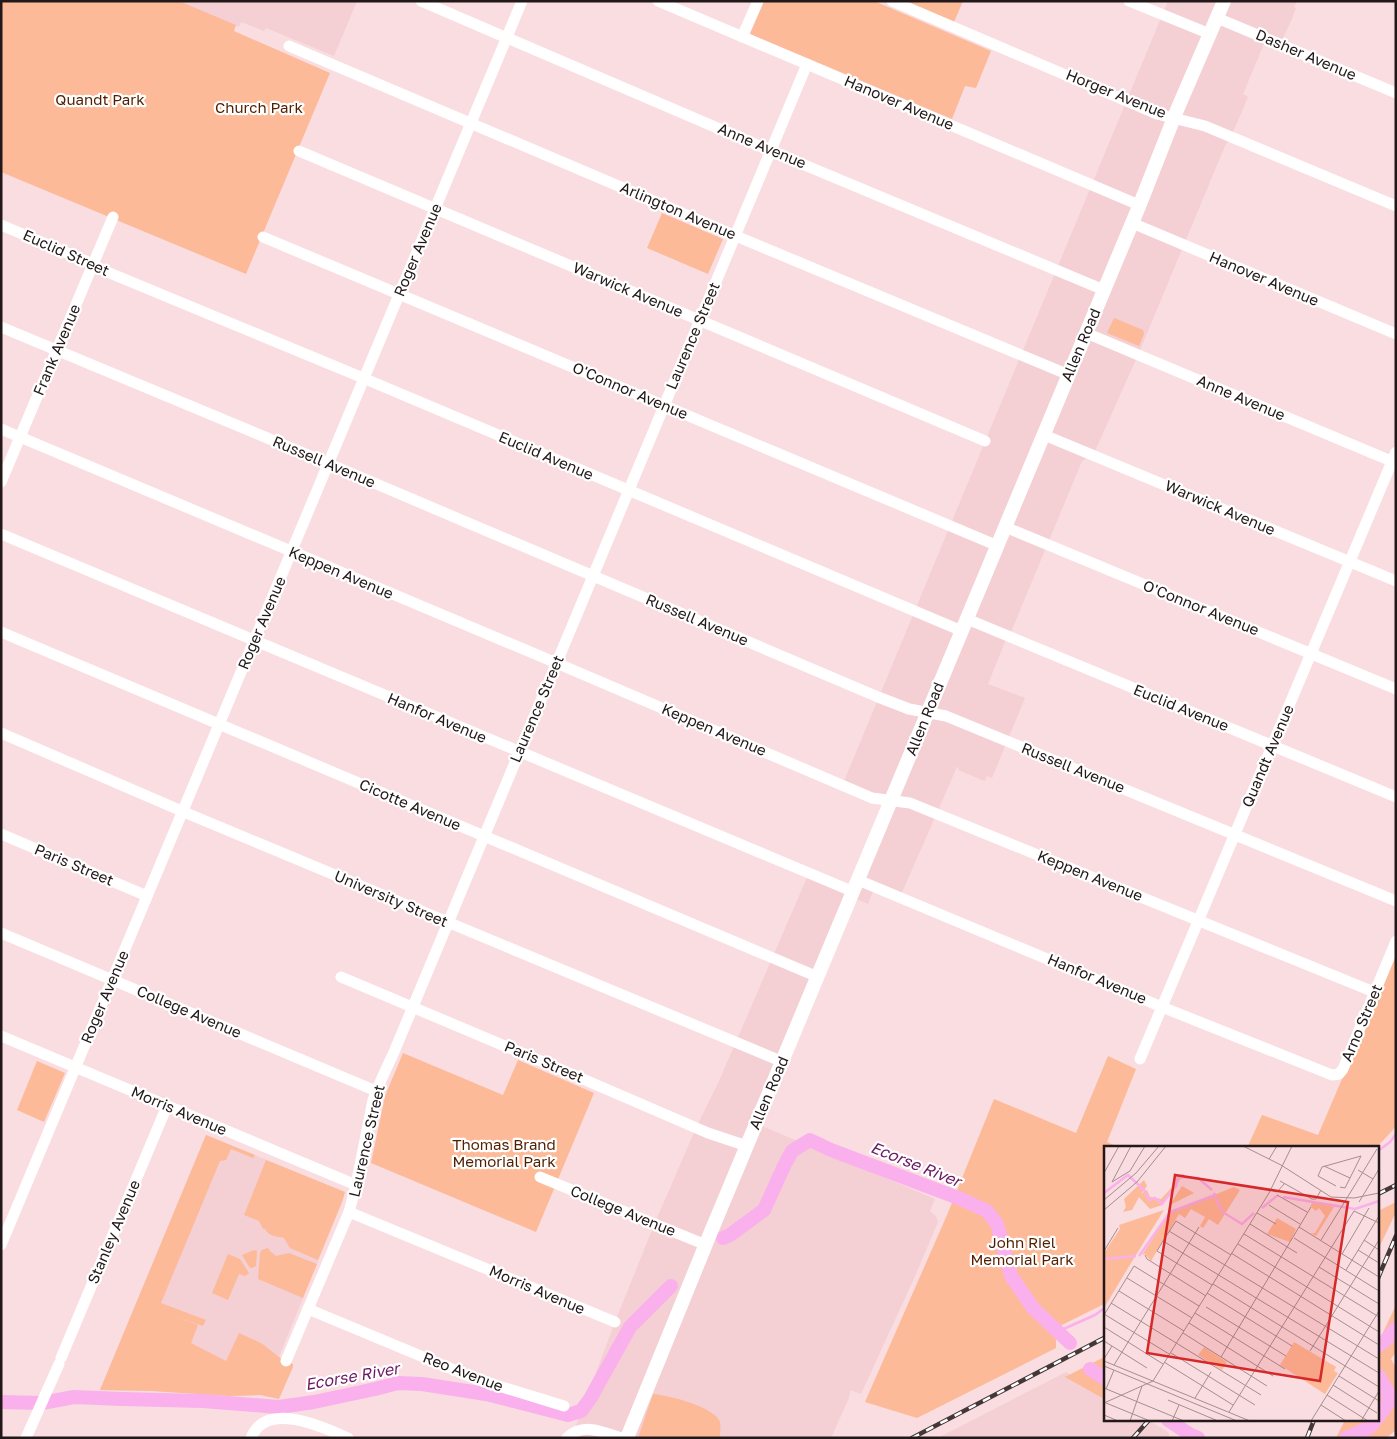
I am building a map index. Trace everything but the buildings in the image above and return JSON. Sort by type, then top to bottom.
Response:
[{"type":"main road","name":"Allen Road","points":[[627,1438],[1224,1]]},
{"type":"street","name":"Anne Avenue","points":[[421,1],[771,151],[1104,290]]},
{"type":"street","name":"Roger Avenue","points":[[1,1245],[522,1]]},
{"type":"street","name":"Hanover Avenue","points":[[658,1],[1139,205]]},
{"type":"street","points":[[742,37],[758,1]]},
{"type":"street","name":"Horger Avenue","points":[[892,1],[1157,114],[1205,126],[1396,206]]},
{"type":"street","points":[[1129,1],[1210,34]]},
{"type":"street","name":"Dasher Avenue","points":[[1217,18],[1396,93]]},
{"type":"street","name":"Arlington Avenue","points":[[289,46],[735,236],[1069,375]]},
{"type":"street","name":"Laurence Street","points":[[286,1361],[349,1212],[376,1091],[807,64]]},
{"type":"street","name":"Warwick Avenue","points":[[299,151],[985,441]]},
{"type":"street","name":"Frank Avenue","points":[[1,482],[113,217]]},
{"type":"street","name":"Hanover Avenue","points":[[1132,223],[1396,334]]},
{"type":"street","name":"Euclid Street","points":[[1,225],[130,281]]},
{"type":"street","name":"O'Connor Avenue","points":[[263,236],[998,546]]},
{"type":"street","name":"Euclid Avenue","points":[[130,281],[628,490],[1396,797]]},
{"type":"street","name":"Russell Avenue","points":[[1,327],[909,710],[946,716],[1396,901]]},
{"type":"street","name":"Anne Avenue","points":[[1086,333],[1395,459]]},
{"type":"street","name":"Keppen Avenue","points":[[1,429],[872,798],[910,803],[1374,992]]},
{"type":"street","name":"Warwick Avenue","points":[[1044,435],[1396,581]]},
{"type":"street","name":"Quandt Avenue","points":[[1140,1059],[1395,459]]},
{"type":"street","name":"O'Connor Avenue","points":[[1005,527],[1396,690]]},
{"type":"street","name":"Hanfor Avenue","points":[[1,534],[510,748],[520,750],[856,886],[1336,1075]]},
{"type":"street","name":"Cicotte Avenue","points":[[1,632],[818,977]]},
{"type":"street","name":"University Street","points":[[1,733],[782,1062]]},
{"type":"street","name":"Paris Street","points":[[1,834],[147,896]]},
{"type":"street","name":"College Avenue","points":[[1,933],[376,1091]]},
{"type":"street","name":"Arno Street","points":[[1336,1075],[1343,1069],[1396,941]]},
{"type":"street","name":"Paris Street","points":[[341,977],[708,1134],[747,1146]]},
{"type":"street","name":"Morris Avenue","points":[[1,1036],[77,1066],[356,1185]]},
{"type":"street","name":"Stanley Avenue","points":[[26,1438],[167,1106]]},
{"type":"street","name":"College Avenue","points":[[540,1177],[706,1245]]},
{"type":"street","name":"Morris Avenue","points":[[349,1212],[615,1322]]},
{"type":"street","name":"Reo Avenue","points":[[308,1310],[476,1379],[564,1406]]},
{"type":"street","points":[[251,1438],[260,1425],[267,1421],[278,1419],[307,1422],[348,1438]]},
{"type":"street","points":[[570,1435],[580,1429],[586,1429],[600,1430],[621,1438]]},
{"type":"shaded area","points":[[179,1],[357,1],[334,56],[266,28],[264,31],[241,22],[239,27]]},
{"type":"shaded area","points":[[1168,1],[1297,1],[1292,19],[1280,44],[1266,39],[1243,94],[1248,97],[1231,137],[1225,146],[1138,355],[1095,451],[1082,461],[988,684],[1025,698],[992,778],[987,776],[985,781],[958,770],[959,768],[957,767],[900,897],[875,887],[868,904],[852,897],[757,1124],[935,1199],[930,1211],[936,1216],[938,1222],[861,1394],[851,1390],[831,1438],[581,1438],[573,1433],[654,1225],[809,873],[853,892],[891,801],[842,786]]},
{"type":"shaded area","points":[[206,1135],[345,1192],[279,1357],[260,1395],[229,1396],[100,1390]]},
{"type":"shaded area","points":[[1066,1372],[1104,1394],[1104,1422],[1151,1422],[1168,1432],[1170,1438],[938,1438]]},
{"type":"green space","name":"Quandt Park","points":[[1,1],[179,1],[236,25],[234,31],[330,73],[246,274],[1,172]]},
{"type":"green space","points":[[764,1],[874,1],[991,51],[976,88],[965,86],[952,119],[750,34]]},
{"type":"green space","points":[[905,1],[963,1],[954,22]]},
{"type":"green space","points":[[662,213],[723,239],[708,274],[647,248]]},
{"type":"green space","points":[[1114,318],[1143,330],[1144,334],[1139,346],[1107,333]]},
{"type":"green space","points":[[1396,953],[1396,1126],[1378,1146],[1248,1146],[1262,1115],[1318,1135]]},
{"type":"green space","name":"Thomas Brand Memorial Park","points":[[403,1053],[503,1095],[518,1060],[594,1093],[536,1232],[371,1163],[385,1096]]},
{"type":"green space","name":"John Riel Memorial Park","points":[[1108,1056],[1136,1069],[1107,1142],[1116,1146],[1104,1146],[1104,1304],[1056,1328],[1056,1348],[917,1418],[865,1402],[947,1215],[994,1099],[1076,1133]]},
{"type":"green space","points":[[37,1061],[65,1073],[44,1122],[17,1110]]},
{"type":"green space","points":[[206,1135],[255,1155],[253,1158],[231,1149],[226,1160],[220,1161],[161,1303],[206,1320],[203,1326],[176,1317],[198,1325],[191,1343],[226,1361],[239,1333],[261,1343],[283,1360],[293,1364],[293,1367],[279,1399],[260,1395],[229,1396],[100,1390]]},
{"type":"green space","points":[[266,1160],[345,1192],[318,1260],[290,1248],[284,1238],[271,1235],[263,1229],[259,1221],[244,1215]]},
{"type":"green space","points":[[1396,1202],[1396,1212],[1380,1246],[1380,1210]]},
{"type":"green space","points":[[268,1248],[276,1256],[289,1253],[317,1264],[303,1298],[258,1279],[260,1253]]},
{"type":"green space","points":[[254,1250],[257,1251],[256,1266],[250,1268],[242,1255]]},
{"type":"green space","points":[[228,1254],[240,1259],[249,1273],[245,1276],[239,1274],[228,1300],[212,1293]]},
{"type":"green space","points":[[1396,1305],[1396,1352],[1391,1359],[1396,1368],[1396,1430],[1386,1438],[1336,1438],[1344,1422],[1380,1422],[1380,1339]]},
{"type":"green space","points":[[1104,1357],[1104,1399],[1065,1377]]},
{"type":"green space","points":[[653,1394],[679,1399],[710,1411],[720,1422],[720,1438],[638,1438]]},
{"type":"waterway","points":[[1380,1150],[1390,1142],[1396,1134]]},
{"type":"waterway","name":"Ecorse River","points":[[723,1238],[764,1210],[792,1151],[810,1140],[987,1211],[997,1224],[1011,1276],[1033,1308],[1070,1343]]},
{"type":"waterway","name":"Ecorse River","points":[[1,1402],[42,1403],[74,1397],[203,1401],[279,1407],[314,1402],[398,1383],[422,1384],[486,1394],[568,1415],[581,1411],[590,1399],[630,1327],[671,1286]]},
{"type":"waterway","points":[[1059,1331],[1095,1315],[1104,1308]]},
{"type":"waterway","name":"Ecorse River","points":[[1380,1344],[1396,1328]]},
{"type":"waterway","name":"Ecorse River","points":[[1090,1369],[1104,1378]]},
{"type":"waterway","name":"Ecorse River","points":[[1380,1378],[1387,1390],[1389,1402],[1380,1414]]},
{"type":"waterway","name":"Ecorse River","points":[[1171,1422],[1198,1438]]},
{"type":"waterway","name":"Ecorse River","points":[[1346,1438],[1369,1428],[1374,1422]]},
{"type":"railway","points":[[1380,1193],[1396,1185]]},
{"type":"railway","points":[[1380,1273],[1396,1236]]},
{"type":"railway","points":[[912,1438],[1104,1338]]},
{"type":"railway","points":[[1133,1438],[1147,1422]]},
{"type":"railway","points":[[1307,1438],[1313,1422]]},
{"type":"park label","name":"Church Park","points":[[259,108]]}]
